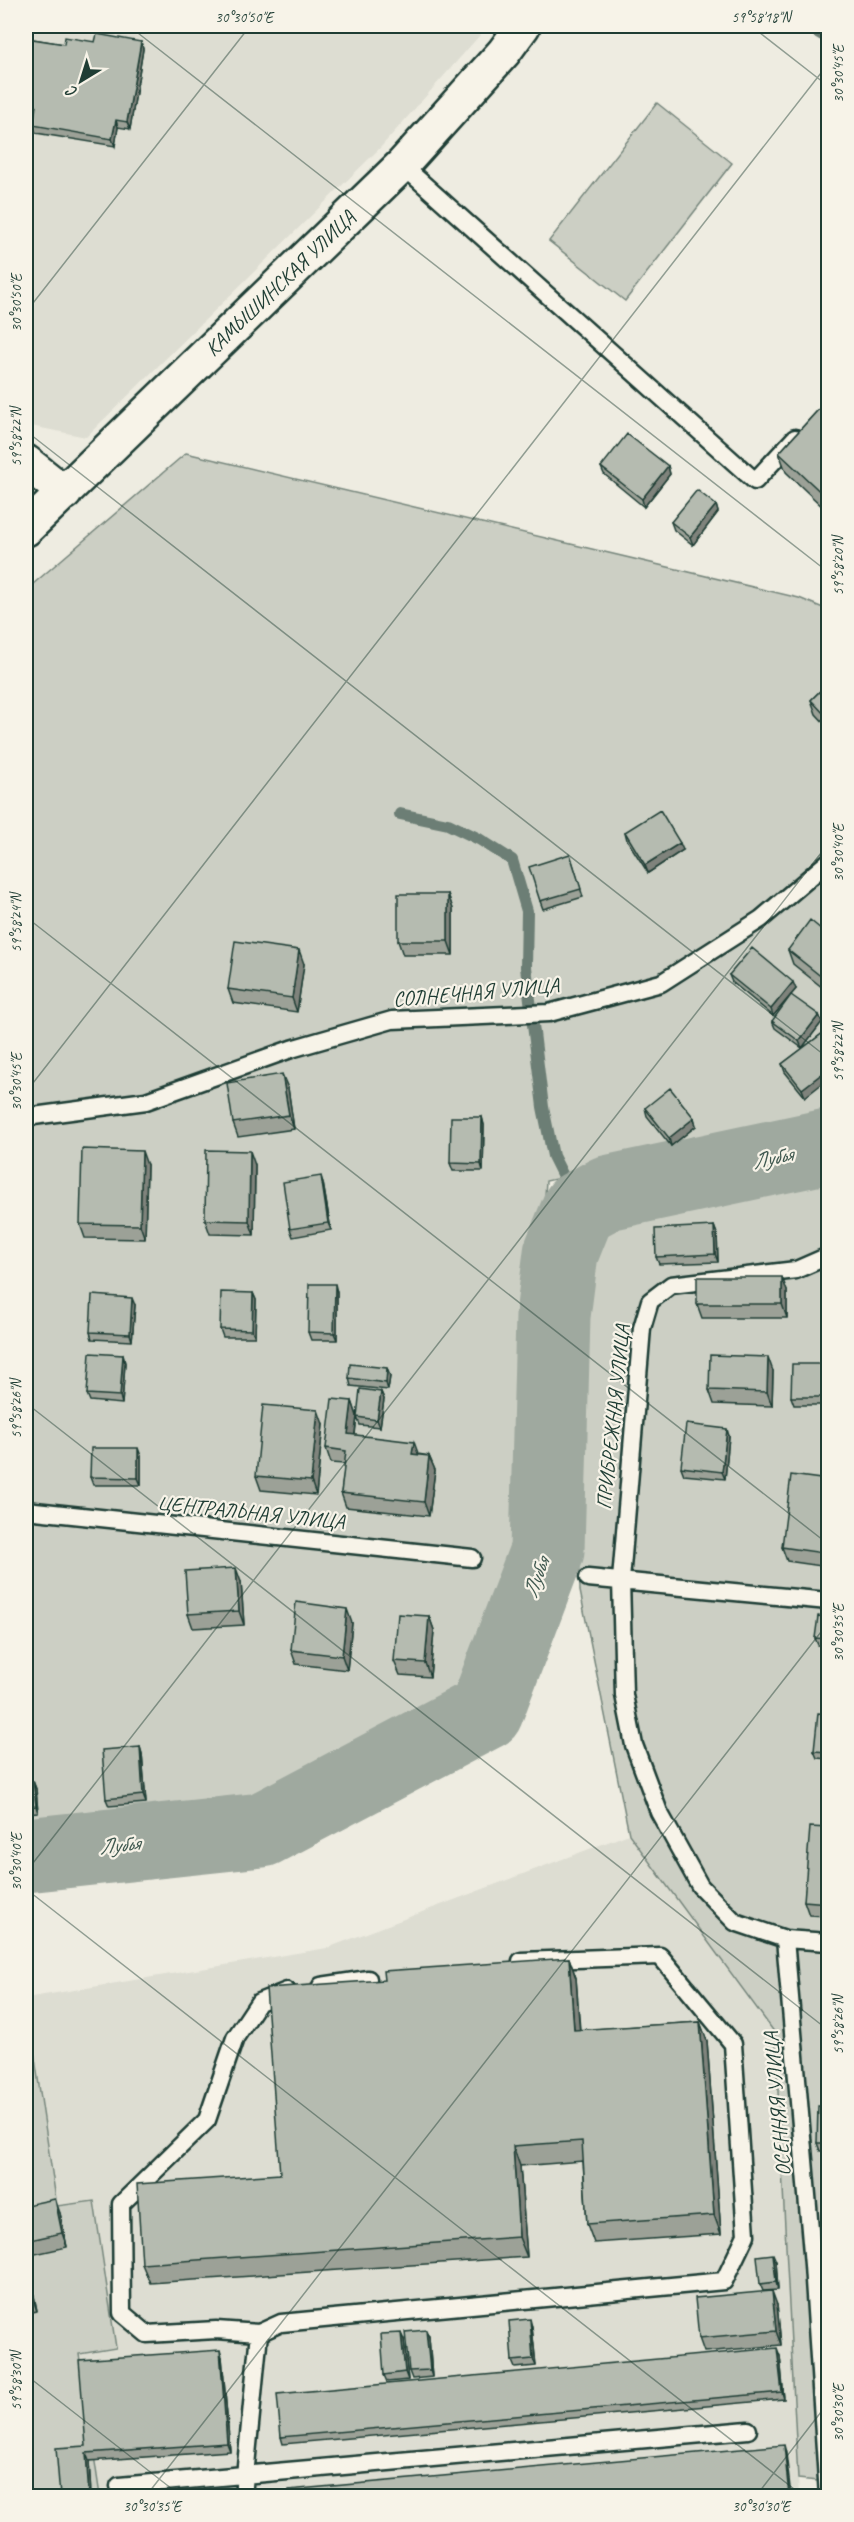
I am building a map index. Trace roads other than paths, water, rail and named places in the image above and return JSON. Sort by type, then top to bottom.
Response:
[{"type":"street","name":"КАМЫШИНСКАЯ УЛИЦА","points":[[26,529],[402,165],[504,52],[524,26]]},
{"type":"street","points":[[26,462],[65,493]]},
{"type":"lane","points":[[402,165],[755,481],[804,429]]},
{"type":"lane","name":"СОЛНЕЧНАЯ УЛИЦА","points":[[26,1117],[146,1101],[291,1050],[392,1020],[549,1013],[662,983],[761,919],[828,862]]},
{"type":"lane","name":"ПРИБРЕЖНАЯ УЛИЦА","points":[[828,1256],[796,1270],[671,1285],[650,1301],[642,1328],[621,1580],[624,1695],[634,1745],[659,1812],[700,1886],[735,1922],[785,1939],[828,1942]]},
{"type":"lane","name":"ЦЕНТРАЛЬНАЯ УЛИЦА","points":[[26,1510],[472,1558]]},
{"type":"lane","points":[[588,1578],[828,1600]]},
{"type":"lane","name":"ОСЕННЯЯ УЛИЦА","points":[[785,1939],[821,2266],[828,2496]]},
{"type":"lane","points":[[368,1979],[287,1991],[259,2002],[235,2038],[207,2120],[121,2204],[122,2313],[147,2334],[216,2331],[259,2333],[281,2323],[724,2281],[746,2235],[733,2044],[660,1956],[521,1962]]},
{"type":"lane","points":[[243,2496],[259,2333]]},
{"type":"lane","points":[[119,2486],[748,2430]]},
{"type":"waterway","points":[[807,26],[828,38]]},
{"type":"waterway","points":[[400,814],[448,824],[479,839],[512,860],[527,911],[526,967],[543,1107],[553,1156],[579,1208]]},
{"type":"waterway","name":"Лубья","points":[[26,1855],[262,1830],[486,1712],[547,1551],[553,1316],[561,1253],[579,1208],[607,1193],[828,1146]]}]
